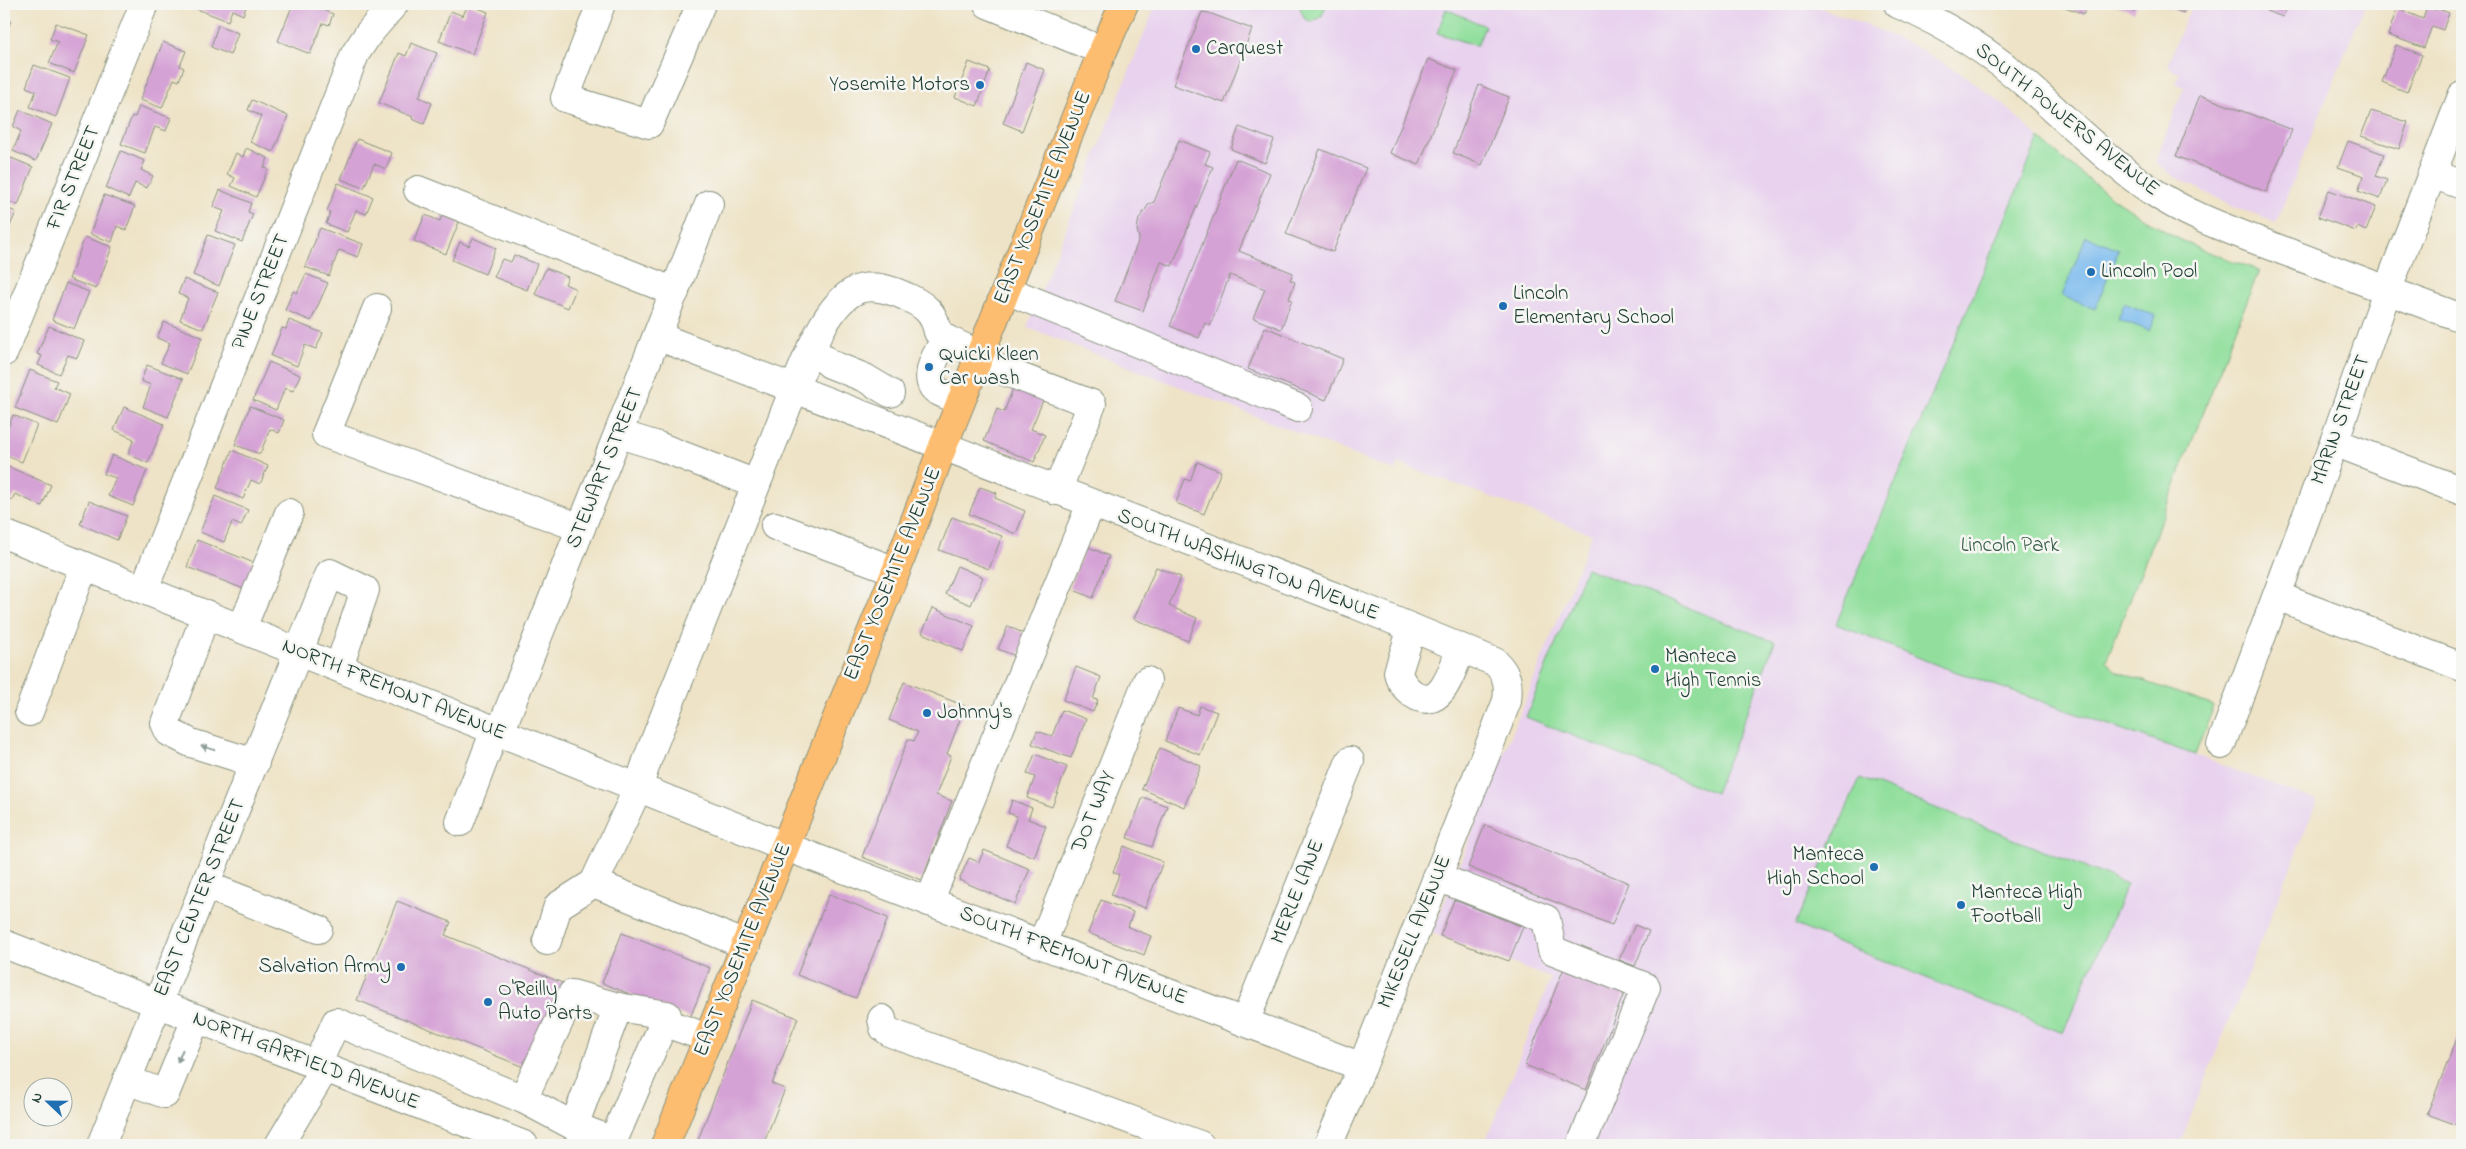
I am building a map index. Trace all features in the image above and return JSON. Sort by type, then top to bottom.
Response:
[{"type":"main road","name":"EAST YOSEMITE AVENUE","points":[[665,1145],[896,571],[942,446],[1103,51],[1124,4]]},
{"type":"street","name":"FIR STREET","points":[[4,352],[144,4]]},
{"type":"street","name":"PINE STREET","points":[[144,589],[355,54],[369,33],[394,4]]},
{"type":"street","points":[[601,4],[565,98],[649,124],[701,4]]},
{"type":"street","points":[[988,4],[1103,51]]},
{"type":"street","name":"SOUTH POWERS AVENUE","points":[[1898,4],[1951,29],[1978,47],[2033,90],[2116,164],[2153,192],[2224,228],[2462,318]]},
{"type":"street","name":"MARIN STREET","points":[[2221,745],[2334,442],[2387,291],[2462,96]]},
{"type":"street","points":[[2432,174],[2462,185]]},
{"type":"street","points":[[418,190],[675,292]]},
{"type":"street","name":"STEWART STREET","points":[[460,822],[581,528],[710,204]]},
{"type":"street","points":[[547,941],[558,906],[594,883],[638,788],[648,758],[811,348],[828,317],[840,302],[861,288],[872,287],[900,293],[924,305],[936,318],[938,332],[979,358],[1092,404],[1057,492]]},
{"type":"street","points":[[1006,290],[1298,408]]},
{"type":"street","points":[[377,308],[326,434],[581,528]]},
{"type":"street","name":"SOUTH WASHINGTON AVENUE","points":[[657,336],[1412,628],[1495,662],[1505,672],[1509,685],[1507,701],[1500,719]]},
{"type":"street","points":[[946,338],[931,371],[931,384],[934,389],[961,401]]},
{"type":"street","points":[[811,348],[830,364],[865,378],[890,394]]},
{"type":"street","points":[[871,418],[878,405],[890,394],[931,384]]},
{"type":"street","points":[[619,434],[658,446],[756,484]]},
{"type":"street","points":[[2334,442],[2462,491]]},
{"type":"street","points":[[929,902],[1091,504]]},
{"type":"street","points":[[242,628],[289,513]]},
{"type":"street","points":[[776,526],[896,571]]},
{"type":"street","name":"NORTH FREMONT AVENUE","points":[[4,534],[784,846]]},
{"type":"street","points":[[29,712],[84,566]]},
{"type":"street","name":"EAST CENTER STREET","points":[[100,1145],[330,573],[365,590],[339,667]]},
{"type":"street","points":[[2277,596],[2462,666]]},
{"type":"street","points":[[206,614],[165,722],[169,732],[191,743],[254,763]]},
{"type":"street","points":[[1412,628],[1398,672],[1405,688],[1416,696],[1427,699],[1435,698],[1443,690],[1461,648]]},
{"type":"street","name":"DOT WAY","points":[[1042,944],[1147,681]]},
{"type":"street","name":"MIKESELL AVENUE","points":[[1328,1145],[1362,1067],[1500,719]]},
{"type":"street","name":"MERLE LANE","points":[[1245,1022],[1350,761]]},
{"type":"street","name":"SOUTH FREMONT AVENUE","points":[[784,846],[1362,1067]]},
{"type":"street","points":[[1437,877],[1546,919],[1552,950],[1646,987],[1581,1145]]},
{"type":"street","points":[[594,883],[746,944]]},
{"type":"street","points":[[205,885],[318,929]]},
{"type":"street","name":"NORTH GARFIELD AVENUE","points":[[4,944],[321,1066],[509,1142]]},
{"type":"street","points":[[280,1145],[321,1066],[336,1022],[523,1099],[574,1126],[613,1142],[667,1015],[618,1007],[572,994],[523,1099]]},
{"type":"street","points":[[574,1126],[618,1007]]},
{"type":"street","points":[[127,1080],[165,1094],[196,1019]]},
{"type":"street","points":[[882,1019],[884,1028],[890,1033],[1200,1145]]},
{"type":"street","points":[[663,1022],[708,1038]]},
{"type":"shaded area","points":[[1156,4],[1810,4],[1872,27],[1918,48],[1962,74],[2003,104],[2039,138],[1836,624],[1937,665],[2195,755],[2317,801],[2179,1145],[1484,1145],[1551,978],[1432,933],[1592,534],[1398,463],[1395,471],[1027,327]]},
{"type":"shaded area","points":[[2192,4],[2365,4],[2276,223],[2233,206],[2175,177],[2155,162],[2184,87],[2176,84],[2180,73],[2172,70],[2168,64]]},
{"type":"green space","points":[[1302,4],[1327,4],[1321,17],[1312,22],[1305,19],[1300,9]]},
{"type":"green space","points":[[1446,9],[1485,26],[1477,46],[1437,33]]},
{"type":"green space","name":"Lincoln Park","points":[[2039,138],[2111,197],[2170,234],[2191,245],[2259,270],[2106,661],[2116,671],[2214,706],[2195,755],[1937,665],[1836,624]]},
{"type":"green space","name":"Manteca High Tennis","points":[[1586,568],[1775,642],[1715,793],[1526,717]]},
{"type":"green space","name":"Manteca High Football","points":[[1860,778],[2127,884],[2063,1033],[1795,925]]},
{"type":"water","name":"Lincoln Pool","points":[[2086,236],[2119,249],[2095,309],[2062,296]]},
{"type":"water","points":[[2124,303],[2156,316],[2150,331],[2118,319]]},
{"type":"building","points":[[196,4],[247,4],[243,15],[232,10],[228,21],[194,8]]},
{"type":"building","points":[[293,4],[307,4],[333,14],[329,25],[323,23],[310,54],[278,41]]},
{"type":"building","points":[[468,4],[488,12],[472,54],[439,41],[451,11],[463,16]]},
{"type":"building","points":[[2057,4],[2088,4],[2084,14]]},
{"type":"building","points":[[2114,4],[2137,4],[2134,12]]},
{"type":"building","points":[[2159,4],[2187,4],[2183,13]]},
{"type":"building","points":[[2269,4],[2288,4],[2283,17],[2266,11]]},
{"type":"building","points":[[2427,7],[2449,13],[2443,30],[2432,26],[2424,48],[2388,35],[2397,8],[2423,19]]},
{"type":"building","points":[[1202,12],[1252,29],[1224,103],[1173,85]]},
{"type":"building","points":[[4,18],[11,21],[4,38]]},
{"type":"building","points":[[56,23],[89,35],[74,73],[49,63],[58,42],[50,39]]},
{"type":"building","points":[[218,25],[238,33],[230,55],[211,47]]},
{"type":"building","points":[[163,42],[186,51],[180,66],[184,68],[179,81],[174,79],[162,108],[140,100]]},
{"type":"building","points":[[411,43],[437,53],[419,97],[432,103],[424,124],[412,119],[413,117],[379,103],[399,53],[406,56]]},
{"type":"building","points":[[2396,45],[2422,55],[2407,92],[2382,82]]},
{"type":"building","points":[[1428,59],[1457,70],[1419,165],[1390,153]]},
{"type":"building","points":[[969,62],[990,70],[977,106],[955,97]]},
{"type":"building","points":[[1026,62],[1045,70],[1022,131],[1003,123]]},
{"type":"building","points":[[34,65],[70,78],[56,117],[30,107],[36,91],[26,87]]},
{"type":"building","points":[[1479,85],[1509,97],[1482,165],[1453,153]]},
{"type":"building","points":[[2200,95],[2292,130],[2266,192],[2176,156]]},
{"type":"building","points":[[252,100],[288,116],[273,152],[250,142],[261,116],[248,110]]},
{"type":"building","points":[[139,106],[171,118],[166,131],[155,127],[145,153],[121,144],[132,116],[135,117]]},
{"type":"building","points":[[20,110],[52,124],[36,161],[13,151],[21,131],[13,127]]},
{"type":"building","points":[[2371,111],[2408,122],[2399,149],[2361,136]]},
{"type":"building","points":[[1239,127],[1274,140],[1265,163],[1231,149]]},
{"type":"building","points":[[357,139],[392,153],[386,169],[374,164],[364,188],[341,179]]},
{"type":"building","points":[[1179,140],[1210,152],[1205,164],[1213,167],[1172,266],[1161,262],[1143,311],[1115,301],[1139,239],[1137,229],[1139,219],[1149,204],[1154,202]]},
{"type":"building","points":[[2348,141],[2384,154],[2376,176],[2387,180],[2380,199],[2358,191],[2364,176],[2338,167]]},
{"type":"building","points":[[246,148],[268,158],[264,168],[268,169],[256,197],[231,186],[235,178],[227,174],[236,153],[243,157]]},
{"type":"building","points":[[1320,149],[1366,168],[1333,252],[1286,234]]},
{"type":"building","points":[[121,151],[145,161],[141,170],[153,176],[147,188],[135,183],[129,198],[106,188]]},
{"type":"building","points":[[4,155],[33,167],[18,205],[4,200]]},
{"type":"building","points":[[1236,159],[1270,173],[1239,251],[1293,273],[1290,280],[1295,282],[1289,299],[1292,300],[1281,329],[1253,318],[1265,289],[1230,275],[1210,326],[1205,323],[1199,338],[1170,326]]},
{"type":"building","points":[[338,183],[373,197],[366,214],[356,210],[347,232],[326,224],[330,212],[327,211]]},
{"type":"building","points":[[220,190],[251,203],[248,212],[253,214],[242,242],[215,231],[224,211],[213,207]]},
{"type":"building","points":[[2329,190],[2376,207],[2366,231],[2357,227],[2356,231],[2318,217]]},
{"type":"building","points":[[104,195],[135,206],[126,230],[117,226],[112,242],[90,234]]},
{"type":"building","points":[[4,207],[16,212],[4,240]]},
{"type":"building","points":[[425,215],[440,221],[442,215],[459,222],[446,254],[414,241]]},
{"type":"building","points":[[320,228],[363,244],[358,257],[339,250],[329,276],[305,267]]},
{"type":"building","points":[[208,235],[235,245],[219,286],[193,275]]},
{"type":"building","points":[[85,237],[112,247],[96,289],[69,279]]},
{"type":"building","points":[[473,238],[496,248],[485,274],[452,260],[460,242],[469,246]]},
{"type":"building","points":[[514,255],[537,264],[527,290],[494,277],[502,259],[511,262]]},
{"type":"building","points":[[546,268],[568,277],[565,284],[576,289],[568,308],[535,294]]},
{"type":"building","points":[[306,274],[328,283],[311,321],[285,310],[293,291],[297,293]]},
{"type":"building","points":[[184,279],[218,292],[203,329],[180,320],[188,298],[178,294]]},
{"type":"building","points":[[66,283],[89,292],[74,329],[52,320]]},
{"type":"building","points":[[289,320],[323,333],[316,349],[305,345],[297,366],[271,356],[282,328],[286,329]]},
{"type":"building","points":[[164,322],[202,337],[187,374],[161,363],[170,343],[157,338]]},
{"type":"building","points":[[49,326],[84,341],[77,358],[68,355],[59,374],[38,365],[42,356],[37,354]]},
{"type":"building","points":[[1265,327],[1343,359],[1326,400],[1248,369]]},
{"type":"building","points":[[269,362],[300,375],[293,391],[285,388],[276,410],[253,400]]},
{"type":"building","points":[[147,365],[183,379],[168,417],[143,407],[151,385],[141,381]]},
{"type":"building","points":[[30,370],[57,381],[54,387],[70,394],[58,425],[15,408]]},
{"type":"building","points":[[1014,386],[1044,398],[1031,429],[1045,435],[1034,462],[984,441],[997,409],[1004,412]]},
{"type":"building","points":[[250,406],[284,420],[279,433],[270,429],[260,454],[235,445]]},
{"type":"building","points":[[124,407],[164,424],[148,463],[128,454],[134,439],[114,430]]},
{"type":"building","points":[[13,415],[37,425],[22,462],[4,455],[4,438]]},
{"type":"building","points":[[232,450],[268,466],[260,484],[251,480],[243,499],[217,488]]},
{"type":"building","points":[[112,455],[147,470],[133,506],[108,496],[116,478],[104,474]]},
{"type":"building","points":[[1197,462],[1221,471],[1204,514],[1176,503],[1185,479],[1190,481]]},
{"type":"building","points":[[4,465],[51,485],[42,506],[15,494],[12,500],[4,496]]},
{"type":"building","points":[[980,487],[997,493],[995,498],[1025,511],[1016,534],[969,514]]},
{"type":"building","points":[[215,496],[248,510],[241,526],[232,522],[224,542],[200,532]]},
{"type":"building","points":[[89,501],[127,516],[117,540],[80,524]]},
{"type":"building","points":[[952,517],[1002,536],[989,569],[939,550]]},
{"type":"building","points":[[197,540],[254,563],[244,589],[187,567]]},
{"type":"building","points":[[1086,546],[1109,556],[1093,598],[1069,588]]},
{"type":"building","points":[[957,566],[983,577],[971,605],[945,594]]},
{"type":"building","points":[[1156,567],[1181,577],[1169,606],[1197,618],[1188,641],[1134,619]]},
{"type":"building","points":[[933,608],[974,626],[963,651],[922,633]]},
{"type":"building","points":[[1008,626],[1027,635],[1018,657],[998,649]]},
{"type":"building","points":[[1076,667],[1101,677],[1093,699],[1098,700],[1093,712],[1063,700]]},
{"type":"building","points":[[904,682],[965,706],[947,754],[951,756],[936,795],[952,801],[922,880],[862,857],[908,739],[914,741],[918,732],[889,720]]},
{"type":"building","points":[[1200,706],[1217,712],[1200,755],[1165,741],[1178,708],[1197,715]]},
{"type":"building","points":[[1062,710],[1086,719],[1071,758],[1032,744],[1037,731],[1052,736]]},
{"type":"building","points":[[1160,748],[1201,766],[1184,807],[1142,789]]},
{"type":"building","points":[[1035,754],[1067,767],[1052,807],[1027,798],[1035,777],[1027,774]]},
{"type":"building","points":[[1143,797],[1167,806],[1152,847],[1127,838]]},
{"type":"building","points":[[1012,800],[1032,808],[1028,819],[1046,826],[1034,857],[1006,846],[1017,816],[1008,813]]},
{"type":"building","points":[[1485,825],[1629,883],[1612,925],[1468,867]]},
{"type":"building","points":[[1124,846],[1163,862],[1145,908],[1111,895],[1119,875],[1113,872]]},
{"type":"building","points":[[984,850],[1030,869],[1015,904],[959,880],[969,858],[979,862]]},
{"type":"building","points":[[829,894],[888,918],[856,998],[797,975]]},
{"type":"building","points":[[1101,900],[1133,912],[1128,927],[1151,936],[1144,955],[1088,933]]},
{"type":"building","points":[[1454,900],[1523,927],[1509,961],[1440,936]]},
{"type":"building","name":"O'Reilly Auto Parts","points":[[397,901],[451,922],[445,935],[565,984],[531,1070],[357,1000]]},
{"type":"building","points":[[1635,925],[1649,931],[1635,966],[1619,960]]},
{"type":"building","points":[[622,933],[710,968],[690,1018],[602,983]]},
{"type":"building","points":[[1566,963],[1626,988],[1586,1090],[1525,1065]]},
{"type":"building","points":[[752,1000],[798,1018],[772,1084],[785,1089],[763,1145],[713,1145],[698,1140]]},
{"type":"building","points":[[2462,1026],[2462,1127],[2427,1114]]},
{"type":"building","points":[[1521,1140],[1535,1145],[1519,1145]]},
{"type":"place","name":"Carquest","points":[[1196,49]]},
{"type":"place","name":"Yosemite Motors","points":[[980,85]]},
{"type":"place","name":"Lincoln Pool","points":[[2091,272]]},
{"type":"place","name":"Lincoln Elementary School","points":[[1503,306]]},
{"type":"place","name":"Quicki Kleen Car wash","points":[[929,367]]},
{"type":"place","name":"Manteca High Tennis","points":[[1655,669]]},
{"type":"place","name":"Johnny's","points":[[927,713]]},
{"type":"place","name":"Manteca High School","points":[[1874,867]]},
{"type":"place","name":"Manteca High Football","points":[[1961,905]]},
{"type":"place","name":"Salvation Army","points":[[401,967]]},
{"type":"place","name":"O'Reilly Auto Parts","points":[[488,1002]]}]
